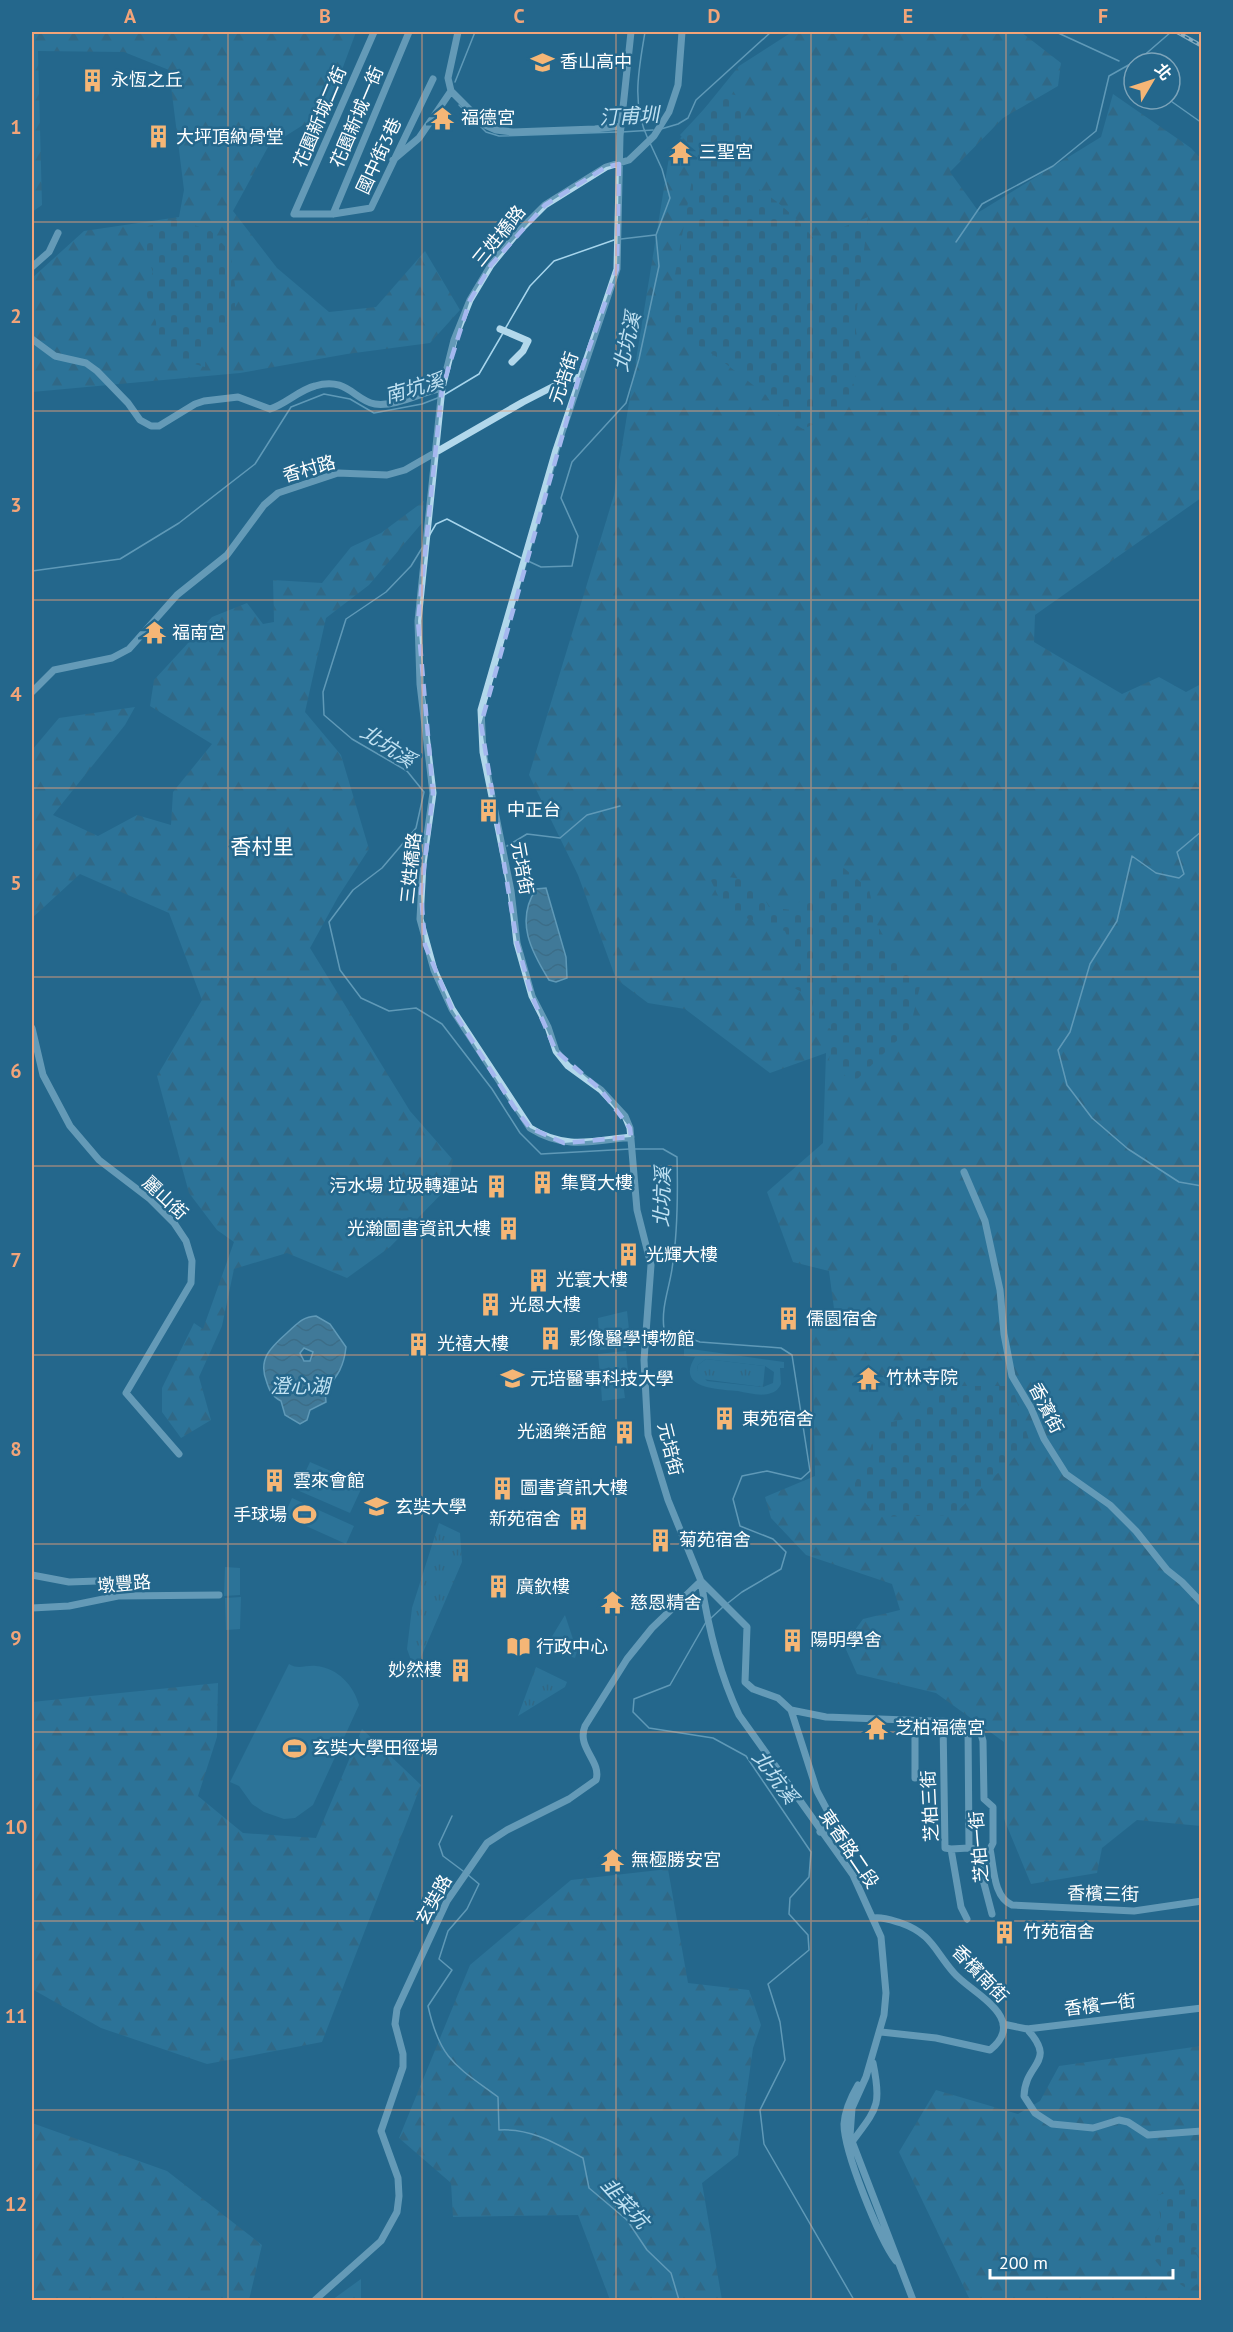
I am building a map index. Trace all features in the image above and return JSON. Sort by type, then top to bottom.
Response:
[{"type":"street","name":"花園新城二街","points":[[294,214],[374,32]]},
{"type":"street","name":"花園新城一街","points":[[333,214],[409,32]]},
{"type":"street","points":[[458,32],[448,78],[451,92],[485,125],[496,130],[595,129],[621,126]]},
{"type":"street","points":[[619,164],[631,32]]},
{"type":"street","name":"三姓橋路","points":[[631,1141],[564,1143],[547,1138],[530,1128],[514,1107],[452,1009],[434,970],[420,919],[423,864],[434,793],[420,684],[418,621],[442,388],[454,340],[470,300],[491,265],[517,233],[545,206],[578,182],[638,153],[654,136],[669,112],[678,85],[682,32]]},
{"type":"street","name":"國中街3巷","points":[[294,214],[333,214],[371,208],[391,162],[433,79]]},
{"type":"street","points":[[391,162],[419,138],[451,92]]},
{"type":"street","name":"元培街","points":[[619,164],[619,249],[615,279],[579,377],[482,710],[483,752],[511,891],[517,943],[532,996],[548,1028],[556,1051],[567,1066],[601,1090],[624,1116],[630,1128],[637,1210],[651,1265],[651,1290],[644,1334],[648,1435],[668,1500],[701,1581],[747,1627],[745,1683],[753,1689],[778,1698],[791,1710]]},
{"type":"street","points":[[32,267],[49,252],[58,233]]},
{"type":"street","points":[[500,329],[528,340],[523,351],[512,362]]},
{"type":"street","points":[[32,339],[55,356],[86,363],[97,371],[128,403],[140,420],[151,426],[159,426],[204,401],[238,397],[270,409],[315,386],[337,384],[373,404],[388,403],[442,388]]},
{"type":"street","name":"香村路","points":[[32,692],[54,670],[112,658],[129,649],[177,595],[227,555],[264,505],[279,493],[338,473],[387,475],[405,470],[560,383],[579,377]]},
{"type":"street","name":"麗山街","points":[[32,1029],[43,1075],[70,1126],[115,1175],[154,1203],[174,1223],[186,1241],[192,1261],[191,1283],[126,1393],[179,1454]]},
{"type":"street","name":"香濱街","points":[[964,1172],[985,1221],[1000,1290],[1004,1334],[1012,1376],[1031,1408],[1044,1439],[1066,1474],[1110,1505],[1136,1531],[1167,1570],[1202,1603]]},
{"type":"street","name":"墩豐路","points":[[32,1575],[69,1582],[97,1581]]},
{"type":"street","name":"東香路二段","points":[[701,1581],[718,1660],[739,1715],[861,1887],[874,1918],[881,1937],[885,1968],[886,1993],[881,2032]]},
{"type":"street","name":"玄奘路","points":[[315,2301],[381,2241],[397,2212],[398,2178],[381,2131],[403,2067],[404,2054],[395,2024],[398,2009],[447,1901],[487,1843],[507,1830],[569,1799],[596,1780],[597,1770],[583,1744],[581,1734],[585,1726],[627,1659],[652,1628],[701,1581]]},
{"type":"street","name":"墩豐路","points":[[32,1608],[69,1606],[118,1596],[219,1595]]},
{"type":"street","points":[[820,1832],[834,1823],[817,1791],[791,1710],[826,1717],[942,1721],[968,1725],[972,1848],[992,1914]]},
{"type":"street","points":[[909,1721],[915,1732],[915,1778]]},
{"type":"street","name":"芝柏三街","points":[[942,1721],[945,1848],[951,1849],[961,1907],[967,1919]]},
{"type":"street","name":"芝柏一街","points":[[968,1725],[981,1734],[983,1741],[984,1799],[993,1807],[993,1843],[990,1849],[999,1894],[1005,1902]]},
{"type":"street","points":[[951,1849],[990,1849]]},
{"type":"street","name":"香檳三街","points":[[1005,1902],[1012,1905],[1134,1911],[1202,1901]]},
{"type":"street","name":"香檳南街","points":[[874,1918],[883,1917],[923,1933],[953,1973],[995,2007],[1003,2024],[1001,2036],[990,2050],[936,2038],[881,2032]]},
{"type":"street","name":"香檳一街","points":[[1003,2024],[1027,2029],[1202,2008]]},
{"type":"street","points":[[1027,2029],[1041,2045],[1041,2052],[1024,2086],[1024,2096],[1043,2119],[1052,2124],[1094,2128],[1119,2120],[1128,2122],[1148,2135],[1202,2131]]},
{"type":"street","points":[[881,2032],[852,2108],[849,2122],[852,2142],[913,2301]]},
{"type":"street","points":[[852,2142],[876,2108],[878,2092],[872,2060]]},
{"type":"street","points":[[872,2060],[846,2108],[845,2137],[885,2243],[899,2266]]},
{"type":"highlighted area","points":[[619,164],[617,269],[579,377],[481,724],[517,943],[532,996],[556,1051],[601,1090],[630,1128],[631,1137],[564,1143],[530,1128],[514,1107],[452,1009],[425,945],[421,893],[433,793],[418,621],[442,388],[470,300],[491,265],[545,205],[606,167]]},
{"type":"green space","points":[[32,32],[356,32],[327,110],[268,147],[233,211],[277,268],[329,312],[376,307],[425,251],[460,310],[430,343],[347,354],[240,373],[32,392],[32,278],[84,231],[179,217],[184,190],[169,70],[124,52],[38,51],[42,205],[32,212]]},
{"type":"green space","points":[[792,32],[1021,32],[1061,63],[1058,86],[1003,118],[950,172],[979,212],[1101,137],[1113,94],[1122,100],[1122,111],[1138,111],[1191,148],[1201,159],[1201,498],[1035,615],[1034,642],[1122,694],[1159,677],[1186,692],[1201,684],[1201,1826],[1137,1820],[1102,1848],[1097,1873],[1031,1884],[1004,1819],[1004,1742],[936,1693],[857,1674],[844,1645],[863,1619],[900,1610],[892,1584],[806,1555],[771,1518],[765,1497],[815,1476],[812,1328],[835,1316],[829,1271],[793,1262],[767,1192],[823,1143],[826,1053],[770,1073],[685,1009],[648,1003],[616,979],[578,875],[529,775],[614,495],[670,151],[739,66]]},
{"type":"green space","points":[[720,92],[740,96],[744,180],[782,206],[814,239],[868,217],[855,325],[861,361],[843,411],[803,429],[779,415],[766,395],[717,357],[666,325],[697,152],[680,135]]},
{"type":"green space","points":[[177,219],[211,231],[230,252],[235,285],[235,310],[220,338],[206,342],[205,367],[174,358],[157,341],[156,322],[145,290],[153,272],[141,239],[148,226]]},
{"type":"green space","points":[[424,501],[422,523],[369,585],[326,618],[305,712],[341,755],[369,849],[338,897],[310,948],[410,1111],[453,1160],[447,1188],[390,1247],[347,1278],[287,1253],[234,1269],[222,1326],[199,1377],[211,1420],[181,1438],[162,1412],[162,1388],[194,1323],[203,1329],[234,1242],[217,1230],[189,1193],[157,1076],[202,1000],[169,913],[80,874],[32,918],[32,750],[59,718],[135,707],[125,725],[53,815],[98,836],[137,815],[171,825],[173,792],[212,744],[150,706],[154,680],[212,617],[247,603],[263,624],[274,622],[273,580],[322,583],[351,547],[381,533]]},
{"type":"green space","points":[[839,864],[869,889],[876,923],[887,942],[889,955],[922,978],[910,1028],[853,1083],[829,1060],[834,1031],[815,1019],[811,997],[794,988],[801,951],[792,948],[785,931],[725,911],[708,874],[755,881],[769,907],[791,910]]},
{"type":"green space","points":[[627,1311],[631,1347],[600,1350],[598,1318]]},
{"type":"green space","points":[[684,1348],[784,1362],[784,1368],[780,1368],[781,1384],[774,1392],[763,1395],[710,1388],[690,1376],[690,1368],[695,1357],[684,1356]],"holes":[[[706,1359],[765,1366],[774,1372],[773,1383],[763,1387],[707,1381],[697,1370],[698,1365]]]},
{"type":"green space","points":[[626,1351],[629,1382],[623,1383],[625,1398],[602,1401],[601,1386],[605,1385],[601,1385],[598,1354]]},
{"type":"green space","points":[[706,1359],[765,1366],[763,1387],[702,1379],[697,1370],[698,1365]]},
{"type":"green space","points":[[926,1386],[1012,1386],[1030,1443],[953,1515],[877,1517],[853,1488],[880,1425],[916,1416]]},
{"type":"green space","points":[[310,1462],[363,1485],[350,1513],[297,1490]]},
{"type":"green space","points":[[292,1498],[354,1526],[346,1544],[284,1516]]},
{"type":"green space","points":[[439,1523],[460,1533],[462,1562],[415,1671],[407,1649],[412,1608]]},
{"type":"green space","points":[[225,1567],[240,1568],[240,1595],[224,1596]]},
{"type":"green space","points":[[241,1597],[240,1629],[226,1630],[225,1598]]},
{"type":"green space","points":[[565,1615],[577,1651],[575,1658],[545,1648]]},
{"type":"green space","name":"玄奘大學田徑場","points":[[289,1664],[299,1667],[324,1667],[338,1674],[349,1685],[359,1705],[313,1805],[295,1818],[284,1819],[264,1812],[252,1804],[239,1786],[230,1782]]},
{"type":"green space","points":[[536,1667],[567,1682],[565,1687],[518,1716]]},
{"type":"green space","points":[[218,1683],[217,1737],[198,1796],[243,1833],[316,1838],[362,1729],[421,1785],[322,2042],[207,2064],[101,2028],[32,1989],[32,1702]]},
{"type":"green space","points":[[668,1869],[688,1983],[749,1990],[761,2025],[753,2048],[738,2155],[702,2183],[722,2300],[610,2300],[578,2215],[453,2217],[451,2183],[399,2138],[470,1965],[571,1880]]},
{"type":"green space","points":[[1201,2046],[1201,2300],[970,2300],[899,2152],[936,2090],[1018,2114],[1040,2101],[1059,2066]]},
{"type":"green space","points":[[32,2123],[167,2171],[262,2245],[249,2300],[32,2300]]},
{"type":"green space","points":[[1201,2186],[1201,2244],[1194,2251],[1201,2262],[1201,2281],[1189,2290],[1169,2277],[1149,2253],[1161,2222],[1157,2195]]},
{"type":"green space","points":[[361,2279],[361,2300],[332,2300]]},
{"type":"water","points":[[546,888],[566,957],[567,978],[556,982],[549,980],[536,958],[526,924],[530,901],[536,889]]},
{"type":"water","name":"澄心湖","points":[[316,1316],[330,1324],[346,1347],[340,1370],[325,1390],[326,1402],[310,1410],[307,1420],[300,1424],[285,1415],[281,1401],[269,1389],[264,1375],[265,1360],[271,1348],[300,1321]],"holes":[[[304,1348],[313,1352],[310,1361],[304,1361],[300,1353]]]},
{"type":"waterway","name":"汀甫圳","points":[[455,82],[475,32]]},
{"type":"waterway","points":[[645,32],[638,99],[648,139]]},
{"type":"waterway","name":"汀甫圳","points":[[661,129],[688,118],[696,100],[771,32]]},
{"type":"waterway","name":"汀甫圳","points":[[1056,32],[1119,61]]},
{"type":"waterway","points":[[956,242],[982,204],[1053,166],[1096,131],[1109,76],[1141,58],[1171,32]]},
{"type":"waterway","name":"汀甫圳","points":[[459,105],[486,132],[499,136],[617,132]]},
{"type":"waterway","name":"汀甫圳","points":[[1182,109],[1202,123]]},
{"type":"waterway","name":"汀甫圳","points":[[622,132],[653,130]]},
{"type":"waterway","name":"北坑溪","points":[[528,561],[541,567],[572,566],[578,536],[561,498],[572,462],[626,403],[639,359],[659,266],[656,235],[670,198],[662,169],[650,143]]},
{"type":"waterway","name":"南坑溪","points":[[621,239],[655,235]]},
{"type":"waterway","name":"南坑溪","points":[[505,329],[530,286],[554,261],[614,240]]},
{"type":"waterway","name":"南坑溪","points":[[444,395],[479,374],[503,333]]},
{"type":"waterway","name":"南坑溪","points":[[32,571],[120,559],[179,523],[255,464],[291,407],[324,394],[350,399],[374,413],[422,404],[440,397]]},
{"type":"waterway","name":"北坑溪","points":[[429,536],[436,524],[447,519],[521,558]]},
{"type":"waterway","name":"北坑溪","points":[[422,548],[411,566],[386,592],[346,619],[323,692],[324,715],[352,739],[407,771],[424,792],[416,828],[382,868],[353,890],[329,922],[340,970],[361,998],[389,1011],[416,1008],[442,1024],[492,1089],[520,1133],[541,1154],[630,1149]]},
{"type":"waterway","points":[[507,846],[527,834],[560,838],[587,815],[620,806]]},
{"type":"waterway","points":[[1202,831],[1177,852],[1184,874],[1179,878],[1156,873],[1132,856],[1117,921],[1090,964],[1070,1032],[1058,1050],[1067,1085],[1092,1118],[1128,1149],[1179,1182],[1202,1186]]},
{"type":"waterway","name":"北坑溪","points":[[635,1149],[663,1149],[677,1157],[675,1241],[664,1306],[664,1329],[700,1342],[781,1348],[792,1355],[810,1471],[801,1479],[767,1471],[742,1476],[733,1499],[740,1526],[773,1539],[786,1552],[781,1569],[728,1603]]},
{"type":"waterway","name":"北坑溪","points":[[710,1619],[724,1606]]},
{"type":"waterway","name":"北坑溪","points":[[706,1622],[670,1685],[634,1699],[633,1712],[649,1728],[713,1738],[746,1756],[811,1852],[809,1877],[790,1898],[789,1914],[808,1935],[809,1950],[768,1984],[780,2022],[785,2060],[760,2110],[764,2144],[854,2300]]},
{"type":"waterway","name":"韭菜坑","points":[[452,1816],[439,1844],[443,1856],[463,1871]]},
{"type":"waterway","name":"韭菜坑","points":[[467,1874],[479,1884],[467,1909],[448,1931],[439,1959],[452,1970],[428,2006],[438,2039],[444,2050],[461,2069],[498,2097],[499,2130],[532,2134],[583,2158],[589,2188],[627,2220],[647,2250],[671,2273],[679,2300]]},
{"type":"railway","points":[[1177,32],[1202,46]]},
{"type":"place","name":"香山高中","points":[[542,62]]},
{"type":"place","name":"永恆之丘","points":[[93,80]]},
{"type":"place","name":"福德宮","points":[[443,118]]},
{"type":"place","name":"大坪頂納骨堂","points":[[158,137]]},
{"type":"place","name":"三聖宮","points":[[681,152]]},
{"type":"place","name":"福南宮","points":[[154,633]]},
{"type":"place","name":"中正台","points":[[489,810]]},
{"type":"place","name":"集賢大樓","points":[[543,1183]]},
{"type":"place","name":"污水場 垃圾轉運站","points":[[496,1186]]},
{"type":"place","name":"光瀚圖書資訊大樓","points":[[509,1229]]},
{"type":"place","name":"光輝大樓","points":[[628,1255]]},
{"type":"place","name":"光寰大樓","points":[[538,1280]]},
{"type":"place","name":"光恩大樓","points":[[491,1305]]},
{"type":"place","name":"儒園宿舍","points":[[788,1319]]},
{"type":"place","name":"影像醫學博物館","points":[[551,1339]]},
{"type":"place","name":"光禧大樓","points":[[419,1344]]},
{"type":"place","name":"竹林寺院","points":[[868,1378]]},
{"type":"place","name":"元培醫事科技大學","points":[[512,1379]]},
{"type":"place","name":"東苑宿舍","points":[[724,1419]]},
{"type":"place","name":"光涵樂活館","points":[[625,1432]]},
{"type":"place","name":"雲來會館","points":[[275,1481]]},
{"type":"place","name":"圖書資訊大樓","points":[[502,1488]]},
{"type":"place","name":"玄奘大學","points":[[377,1507]]},
{"type":"place","name":"手球場","points":[[305,1515]]},
{"type":"place","name":"新苑宿舍","points":[[579,1519]]},
{"type":"place","name":"菊苑宿舍","points":[[661,1540]]},
{"type":"place","name":"廣欽樓","points":[[498,1587]]},
{"type":"place","name":"慈恩精舍","points":[[612,1603]]},
{"type":"place","name":"陽明學舍","points":[[792,1640]]},
{"type":"place","name":"行政中心","points":[[518,1647]]},
{"type":"place","name":"妙然樓","points":[[460,1670]]},
{"type":"place","name":"芝柏福德宮","points":[[877,1728]]},
{"type":"place","name":"玄奘大學田徑場","points":[[294,1748]]},
{"type":"place","name":"無極勝安宮","points":[[613,1860]]},
{"type":"place","name":"竹苑宿舍","points":[[1005,1932]]},
{"type":"district","name":"香村里","points":[[262,847]]}]
